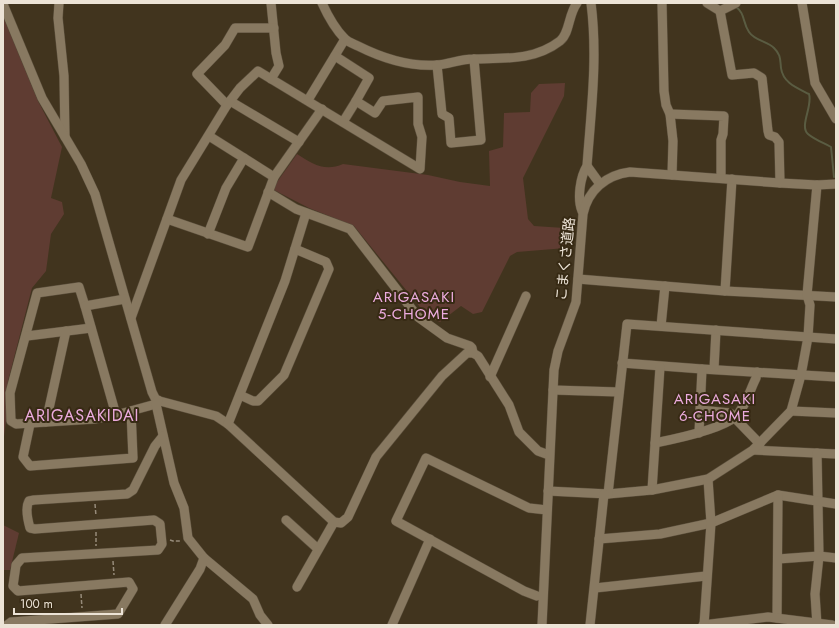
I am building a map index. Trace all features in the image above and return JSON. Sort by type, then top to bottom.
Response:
[{"type":"street","points":[[59,3],[58,18],[64,76],[65,139]]},
{"type":"street","points":[[271,3],[279,66],[271,79]]},
{"type":"street","points":[[322,3],[345,39],[387,58],[410,64],[437,65],[474,59],[500,59],[530,55],[551,48],[566,35],[571,11],[577,3]]},
{"type":"street","points":[[583,214],[580,206],[580,194],[582,178],[587,166],[595,73],[594,28],[591,3]]},
{"type":"street","points":[[662,3],[664,91],[666,105],[670,114],[672,175]]},
{"type":"street","points":[[707,3],[720,11],[732,75],[754,73],[762,78],[769,135],[775,137],[779,142],[780,183]]},
{"type":"street","points":[[720,11],[736,3]]},
{"type":"street","points":[[802,3],[815,83],[833,108],[836,119]]},
{"type":"street","points":[[3,4],[42,98],[81,164],[95,194],[152,392],[157,402],[174,483],[184,508],[188,538],[204,558],[253,599],[260,615],[268,625]]},
{"type":"street","points":[[274,28],[234,28],[225,45],[197,74],[229,103],[299,142]]},
{"type":"street","points":[[308,100],[345,39]]},
{"type":"street","points":[[335,56],[369,78],[343,122]]},
{"type":"street","points":[[437,65],[442,114],[449,118],[451,143],[481,140],[474,59]]},
{"type":"street","points":[[131,318],[181,180],[229,103],[240,88],[258,71],[420,169],[422,137],[418,124],[418,97],[382,101],[375,113],[356,101]]},
{"type":"street","points":[[167,219],[248,247],[274,177],[322,110]]},
{"type":"street","points":[[670,114],[724,116],[723,134],[721,140],[721,178]]},
{"type":"street","points":[[209,136],[274,177]]},
{"type":"street","points":[[208,234],[226,188],[244,158]]},
{"type":"street","points":[[587,166],[600,184]]},
{"type":"street","name":"こまくさ道路","points":[[542,625],[552,390],[558,351],[576,302],[583,214],[586,202],[594,190],[600,184],[623,173],[817,185],[836,184]]},
{"type":"street","points":[[725,291],[732,179]]},
{"type":"street","points":[[548,492],[606,494],[652,490],[708,479],[756,447],[790,411],[801,375],[808,337],[810,304],[807,295],[817,185]]},
{"type":"street","points":[[268,192],[306,213],[350,229],[418,317],[447,338],[470,346],[472,348],[472,353]]},
{"type":"street","points":[[228,424],[285,281],[306,213]]},
{"type":"street","points":[[240,395],[254,401],[258,401],[284,374],[329,269],[326,262],[295,249]]},
{"type":"street","points":[[578,279],[725,291],[836,297]]},
{"type":"street","points":[[661,326],[665,286]]},
{"type":"street","points":[[116,415],[79,287],[37,293],[10,393],[11,421],[16,424],[94,419],[116,415],[131,411],[157,402],[216,416],[228,424],[334,522],[341,523],[348,517],[376,457],[442,376],[467,353],[472,353],[478,356],[509,405],[520,432],[538,451],[549,455]]},
{"type":"street","points":[[85,306],[141,289]]},
{"type":"street","points":[[490,377],[526,296]]},
{"type":"street","points":[[590,625],[627,324],[836,339]]},
{"type":"street","points":[[26,336],[91,328]]},
{"type":"street","points":[[714,369],[716,330]]},
{"type":"street","points":[[46,422],[66,331]]},
{"type":"street","points":[[622,363],[702,370],[714,369],[836,377]]},
{"type":"street","points":[[652,490],[660,367]]},
{"type":"street","points":[[699,433],[702,370]]},
{"type":"street","points":[[655,443],[699,433],[734,417],[740,411],[756,378],[757,372]]},
{"type":"street","points":[[552,390],[619,392]]},
{"type":"street","points":[[700,410],[730,413],[756,447],[836,454]]},
{"type":"street","points":[[30,424],[23,457],[30,466],[133,458],[131,411]]},
{"type":"street","points":[[790,411],[836,413]]},
{"type":"street","points":[[7,625],[11,622],[118,614],[133,589],[129,582],[18,591],[13,586],[16,565],[22,558],[158,550],[162,544],[160,524],[154,520],[35,530],[30,528],[27,505],[30,501],[34,500],[127,494],[133,490],[155,446],[163,436]]},
{"type":"street","points":[[817,453],[819,556],[815,594],[817,624]]},
{"type":"street","points":[[537,596],[524,591],[396,521],[426,458],[529,508],[547,510]]},
{"type":"street","points":[[708,479],[711,523],[706,576],[704,625],[777,618],[790,622],[832,625]]},
{"type":"street","points":[[600,539],[660,534],[711,523],[778,495],[836,504]]},
{"type":"street","points":[[777,618],[778,495]]},
{"type":"street","points":[[286,520],[318,549]]},
{"type":"street","points":[[296,587],[334,522]]},
{"type":"street","points":[[392,625],[430,539]]},
{"type":"street","points":[[778,559],[819,556],[836,558]]},
{"type":"street","points":[[165,625],[200,569],[204,558]]},
{"type":"street","points":[[595,588],[706,576]]},
{"type":"path","points":[[168,539],[172,542],[180,541]]},
{"type":"path","points":[[112,553],[114,584]]},
{"type":"path","points":[[80,586],[82,616]]},
{"type":"shaded area","points":[[3,16],[38,101],[62,147],[51,198],[62,202],[64,214],[51,234],[46,271],[32,288],[8,381],[3,445]]},
{"type":"shaded area","points":[[565,83],[564,96],[523,178],[528,219],[534,226],[564,228],[566,248],[517,252],[510,256],[482,312],[473,314],[461,306],[440,322],[428,317],[354,226],[309,208],[272,189],[297,154],[313,164],[324,167],[343,164],[428,175],[460,182],[490,186],[489,151],[503,147],[504,113],[530,112],[531,93],[539,84]]},
{"type":"shaded area","points":[[3,525],[19,533],[10,570],[3,570]]},
{"type":"waterway","points":[[735,6],[741,12],[749,32],[774,48],[778,53],[782,73],[785,78],[795,87],[809,94],[810,99],[805,121],[806,130],[808,134],[831,147],[834,177]]},
{"type":"district","name":"ARIGASAKI 5-CHOME","points":[[414,306]]},
{"type":"district","name":"ARIGASAKI 6-CHOME","points":[[715,408]]},
{"type":"district","name":"ARIGASAKIDAI","points":[[82,415]]}]
